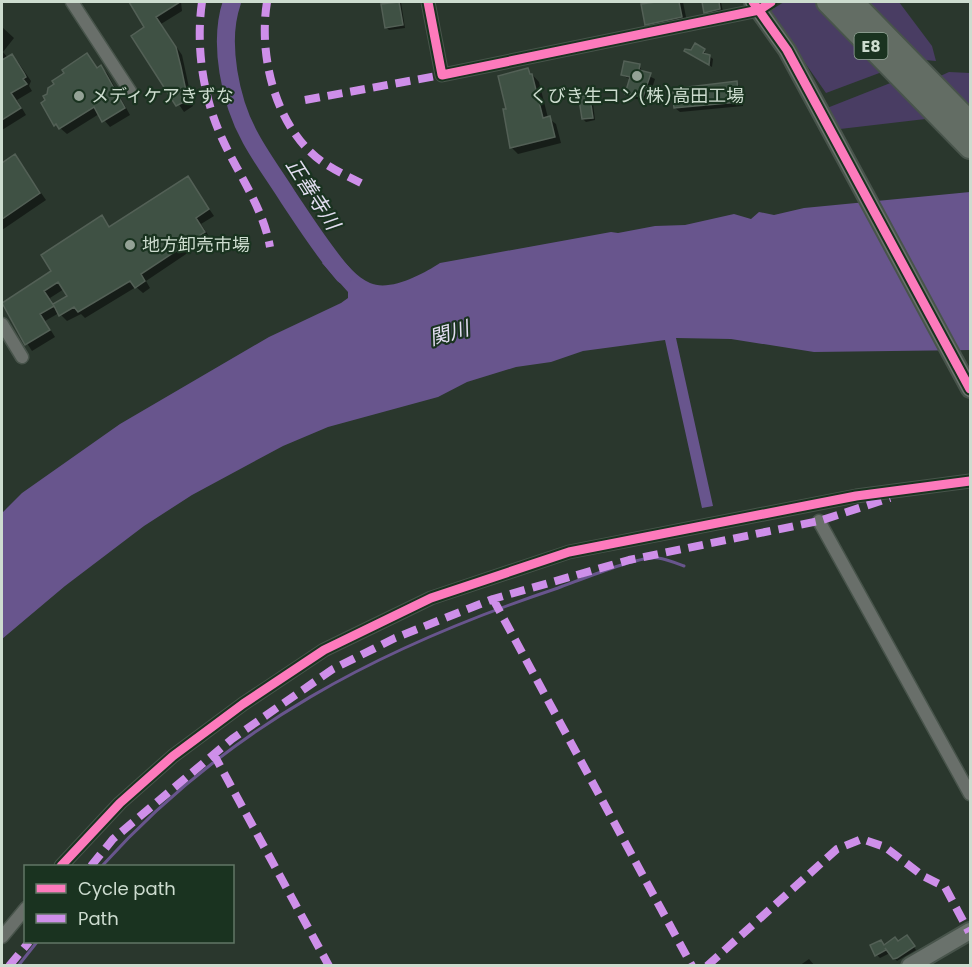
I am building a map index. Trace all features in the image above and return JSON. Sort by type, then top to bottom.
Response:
[{"type":"highway","name":"E8","points":[[828,2],[970,147]]},
{"type":"highway","name":"E8","points":[[852,2],[970,123]]},
{"type":"street","points":[[72,2],[130,91]]},
{"type":"street","points":[[428,2],[442,75],[759,5],[787,50],[970,389]]},
{"type":"street","points":[[2,324],[22,357]]},
{"type":"street","points":[[63,865],[129,795],[173,756],[243,704],[324,650],[431,598],[569,552],[856,496],[970,481]]},
{"type":"street","points":[[819,521],[970,794]]},
{"type":"street","points":[[2,937],[24,910]]},
{"type":"street","points":[[910,966],[970,931]]},
{"type":"shaded area","points":[[784,2],[818,2],[882,72],[826,93],[771,14],[771,10]]},
{"type":"shaded area","points":[[869,2],[899,2],[932,46],[936,61],[925,60]]},
{"type":"shaded area","points":[[949,72],[970,73],[970,107],[963,109],[936,78]]},
{"type":"shaded area","points":[[898,80],[934,118],[840,129],[827,108]]},
{"type":"water","name":"関川","points":[[970,192],[970,350],[814,352],[731,339],[676,338],[713,506],[702,508],[665,340],[583,351],[551,362],[516,367],[467,382],[438,397],[328,427],[283,446],[192,495],[144,526],[65,586],[2,639],[2,513],[22,493],[120,424],[269,337],[348,298],[348,292],[322,263],[335,252],[365,280],[378,285],[387,285],[416,277],[440,263],[611,232],[618,233],[655,226],[685,225],[734,214],[751,219],[759,212],[774,215],[804,208]]},
{"type":"building","points":[[129,2],[180,2],[156,17],[176,47],[188,100],[176,106],[131,36],[144,27]]},
{"type":"building","points":[[399,2],[403,25],[385,28],[381,4]]},
{"type":"building","points":[[679,2],[682,17],[645,25],[641,4]]},
{"type":"building","points":[[702,2],[719,2],[720,9],[704,13]]},
{"type":"building","points":[[695,43],[705,49],[703,53],[710,55],[709,65],[684,51],[685,49],[691,50]]},
{"type":"building","name":"メディケアきずな","points":[[87,53],[97,68],[101,65],[125,108],[102,122],[94,107],[59,129],[56,124],[54,126],[41,103],[45,100],[43,96],[54,84],[52,81],[64,73],[62,70]]},
{"type":"building","points":[[12,54],[26,77],[23,79],[27,84],[11,93],[21,108],[2,120],[2,60]]},
{"type":"building","name":"くびき生コン(株)高田工場","points":[[624,61],[640,64],[639,70],[651,73],[643,97],[625,94],[630,77],[621,75]]},
{"type":"building","points":[[528,68],[532,74],[543,118],[550,116],[555,137],[510,148],[503,109],[506,109],[498,76]]},
{"type":"building","points":[[737,81],[739,102],[674,108],[672,89]]},
{"type":"building","points":[[578,93],[590,98],[593,118],[582,119]]},
{"type":"building","points":[[15,154],[40,193],[2,219],[2,163]]},
{"type":"building","name":"地方卸売市場","points":[[188,176],[209,209],[196,218],[205,232],[141,274],[145,281],[135,288],[130,281],[78,312],[74,307],[59,316],[54,306],[40,314],[50,330],[25,345],[2,303],[51,271],[41,255],[102,215],[109,227]],"holes":[[[58,282],[67,296],[53,304],[54,306],[44,291]]]},
{"type":"building","points":[[907,935],[915,946],[897,958],[893,959],[885,948],[886,950],[875,956],[870,945],[881,940],[884,945],[895,937],[898,941]]},
{"type":"waterway","name":"正善寺川","points":[[232,2],[228,18],[226,53],[237,108],[260,154],[301,217],[344,275]]},
{"type":"waterway","points":[[103,865],[151,816],[202,772],[255,732],[369,665],[493,611],[624,564],[658,558],[684,566]]},
{"type":"waterway","points":[[18,966],[36,943]]},
{"type":"tunnel","points":[[766,5],[771,2]]},
{"type":"marked path","points":[[202,2],[200,50],[204,82],[212,114],[261,216],[270,247]]},
{"type":"marked path","points":[[267,2],[265,46],[268,68],[282,112],[307,149],[324,163],[361,183]]},
{"type":"marked path","points":[[305,100],[442,75]]},
{"type":"marked path","points":[[92,865],[113,839],[232,739],[333,669],[395,638],[493,599],[629,560],[819,521],[890,498]]},
{"type":"marked path","points":[[493,599],[692,966]]},
{"type":"marked path","points":[[213,753],[329,966]]},
{"type":"marked path","points":[[707,966],[837,849],[862,839],[885,847],[923,876],[945,887],[969,932]]},
{"type":"marked path","points":[[9,966],[28,943]]},
{"type":"cycle path","points":[[428,2],[442,75],[759,10],[771,2]]},
{"type":"cycle path","points":[[753,2],[787,50],[970,389]]},
{"type":"cycle path","points":[[62,865],[120,803],[173,756],[243,704],[324,650],[431,598],[569,552],[856,496],[970,481]]},
{"type":"place","name":"くびき生コン(株)高田工場","points":[[637,76]]},
{"type":"place","name":"メディケアきずな","points":[[79,96]]},
{"type":"place","name":"地方卸売市場","points":[[130,245]]}]
